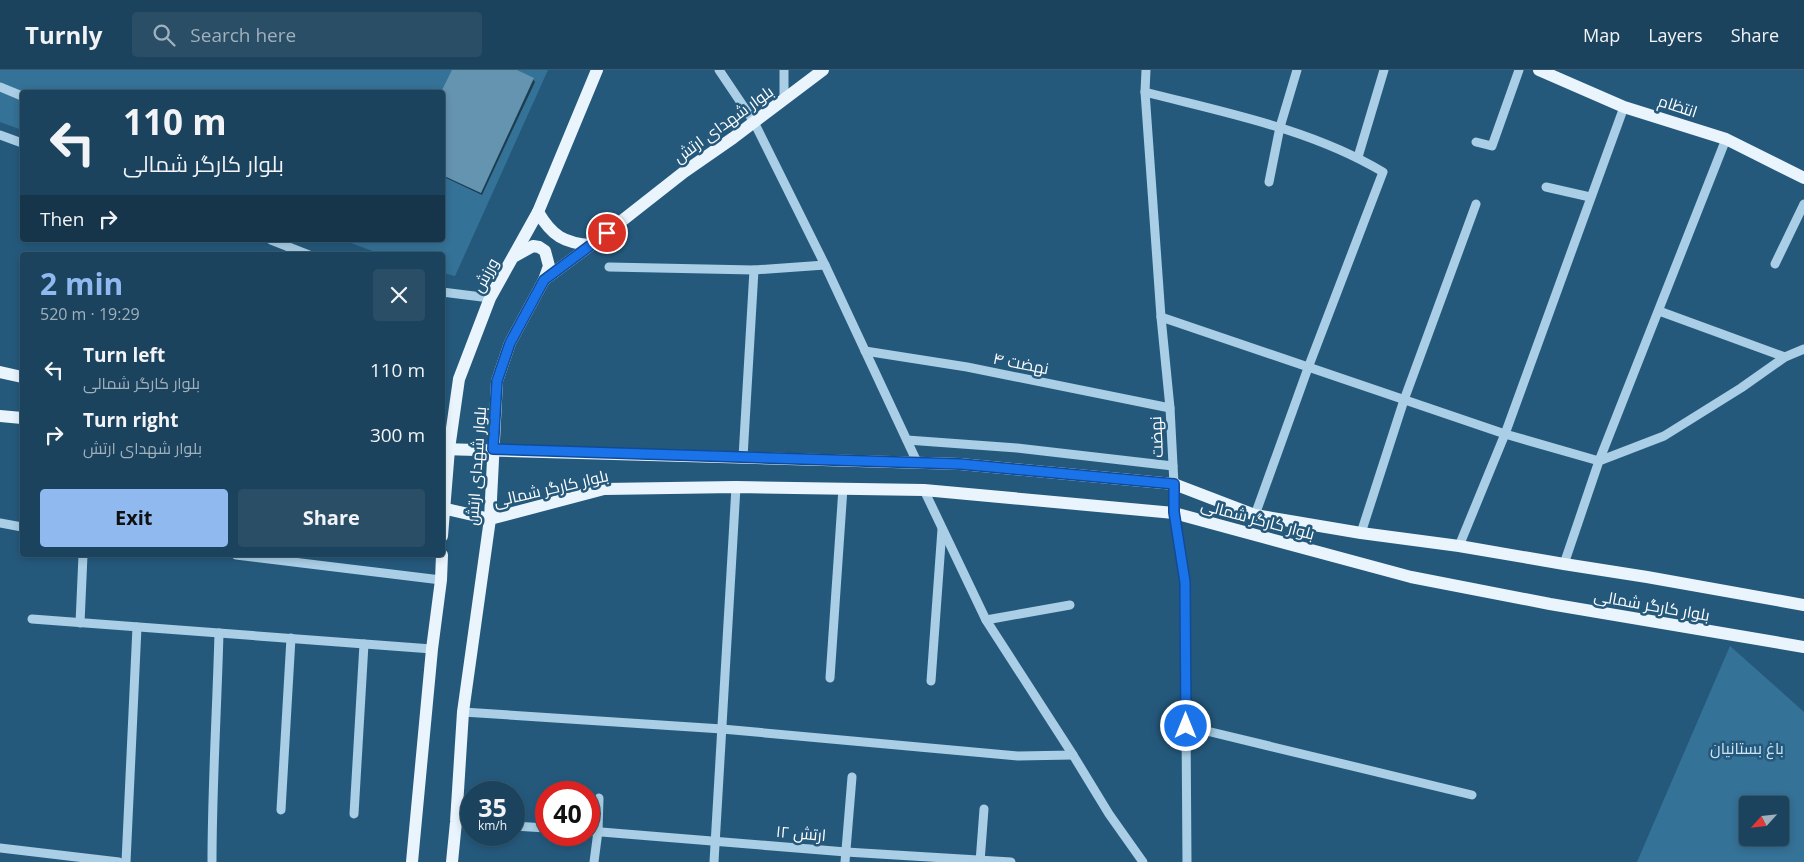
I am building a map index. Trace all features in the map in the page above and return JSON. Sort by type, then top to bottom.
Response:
[{"type":"main road","name":"ورزش","points":[[445,469],[446,449],[459,379],[490,298],[538,212],[597,70]]},
{"type":"main road","name":"بلوار شهدای ارتش","points":[[452,862],[462,712],[490,519],[497,381],[510,343],[544,280],[684,172],[823,70]]},
{"type":"main road","name":"انتظام","points":[[1539,70],[1624,106],[1726,139],[1804,178]]},
{"type":"main road","points":[[538,212],[547,227],[559,238],[575,244],[591,245]]},
{"type":"main road","points":[[515,256],[533,246],[539,246],[545,251],[549,266],[544,280]]},
{"type":"main road","points":[[0,372],[20,377]]},
{"type":"main road","points":[[0,416],[20,418]]},
{"type":"main road","name":"بلوار کارگر شمالی","points":[[446,449],[960,464],[1174,484],[1255,515],[1647,576],[1804,606]]},
{"type":"main road","name":"بلوار کارگر شمالی","points":[[490,519],[604,489],[736,487],[924,490],[1174,512],[1411,577],[1550,604],[1804,647]]},
{"type":"main road","points":[[445,509],[490,519]]},
{"type":"main road","points":[[412,862],[442,557]]},
{"type":"street","points":[[720,70],[754,122],[825,265],[917,462]]},
{"type":"street","points":[[784,70],[784,100]]},
{"type":"street","name":"نهضت","points":[[1146,70],[1145,92],[1161,317],[1170,408],[1174,512],[1185,582],[1187,862]]},
{"type":"street","points":[[1269,182],[1280,127],[1297,70]]},
{"type":"street","points":[[1358,157],[1384,70]]},
{"type":"street","points":[[1476,142],[1492,146],[1519,70]]},
{"type":"street","points":[[0,87],[20,95]]},
{"type":"street","points":[[1145,92],[1280,127],[1358,157],[1383,172],[1308,368],[1255,515]]},
{"type":"street","points":[[1459,546],[1505,434],[1624,106]]},
{"type":"street","points":[[0,135],[20,143]]},
{"type":"street","points":[[1564,564],[1599,461],[1726,139]]},
{"type":"street","points":[[1546,188],[1590,197]]},
{"type":"street","points":[[1361,533],[1404,400],[1476,204]]},
{"type":"street","points":[[1775,264],[1804,204]]},
{"type":"street","points":[[276,242],[301,252]]},
{"type":"street","points":[[609,267],[754,270],[825,265]]},
{"type":"street","points":[[743,457],[754,270]]},
{"type":"street","points":[[445,292],[490,298]]},
{"type":"street","points":[[1659,311],[1785,357]]},
{"type":"street","points":[[1161,317],[1505,434],[1599,461],[1664,436],[1741,388],[1785,357],[1804,349]]},
{"type":"street","name":"نهضت ۴","points":[[865,351],[967,368],[1170,408]]},
{"type":"street","points":[[907,440],[1017,448],[1173,466]]},
{"type":"street","points":[[714,862],[736,487]]},
{"type":"street","points":[[830,678],[843,488]]},
{"type":"street","points":[[924,490],[986,620],[1073,754],[1109,814],[1143,862]]},
{"type":"street","points":[[0,523],[20,526]]},
{"type":"street","points":[[931,681],[942,527]]},
{"type":"street","points":[[80,622],[83,557]]},
{"type":"street","points":[[252,557],[441,580]]},
{"type":"street","points":[[986,620],[1070,605]]},
{"type":"street","points":[[32,619],[432,649]]},
{"type":"street","points":[[126,862],[137,627]]},
{"type":"street","points":[[212,862],[212,807],[216,760],[219,633]]},
{"type":"street","points":[[281,810],[290,638]]},
{"type":"street","points":[[354,814],[364,644]]},
{"type":"street","points":[[462,712],[722,729],[1018,756],[1073,754]]},
{"type":"street","points":[[1186,726],[1472,795]]},
{"type":"street","points":[[846,857],[852,777]]},
{"type":"street","points":[[981,861],[984,809]]},
{"type":"street","points":[[456,822],[460,822]]},
{"type":"street","name":"ارتش ۱۲","points":[[600,832],[716,841],[846,857],[1011,862]]},
{"type":"street","points":[[593,846],[594,862]]},
{"type":"street","points":[[0,852],[0,848],[119,862]]},
{"type":"green space","points":[[0,70],[548,70],[455,276],[445,274],[445,252],[375,252],[348,242],[445,242],[445,90],[20,90],[20,129],[0,122]]},
{"type":"green space","name":"باغ بستانیان","points":[[1730,646],[1804,712],[1804,862],[1637,862]]},
{"type":"building","points":[[452,70],[517,70],[534,78],[481,193],[445,176],[445,90],[442,90]]},
{"type":"route","points":[[607,233],[544,280],[510,343],[497,381],[493,449],[960,464],[1174,484],[1174,512],[1185,582],[1186,726]]}]
